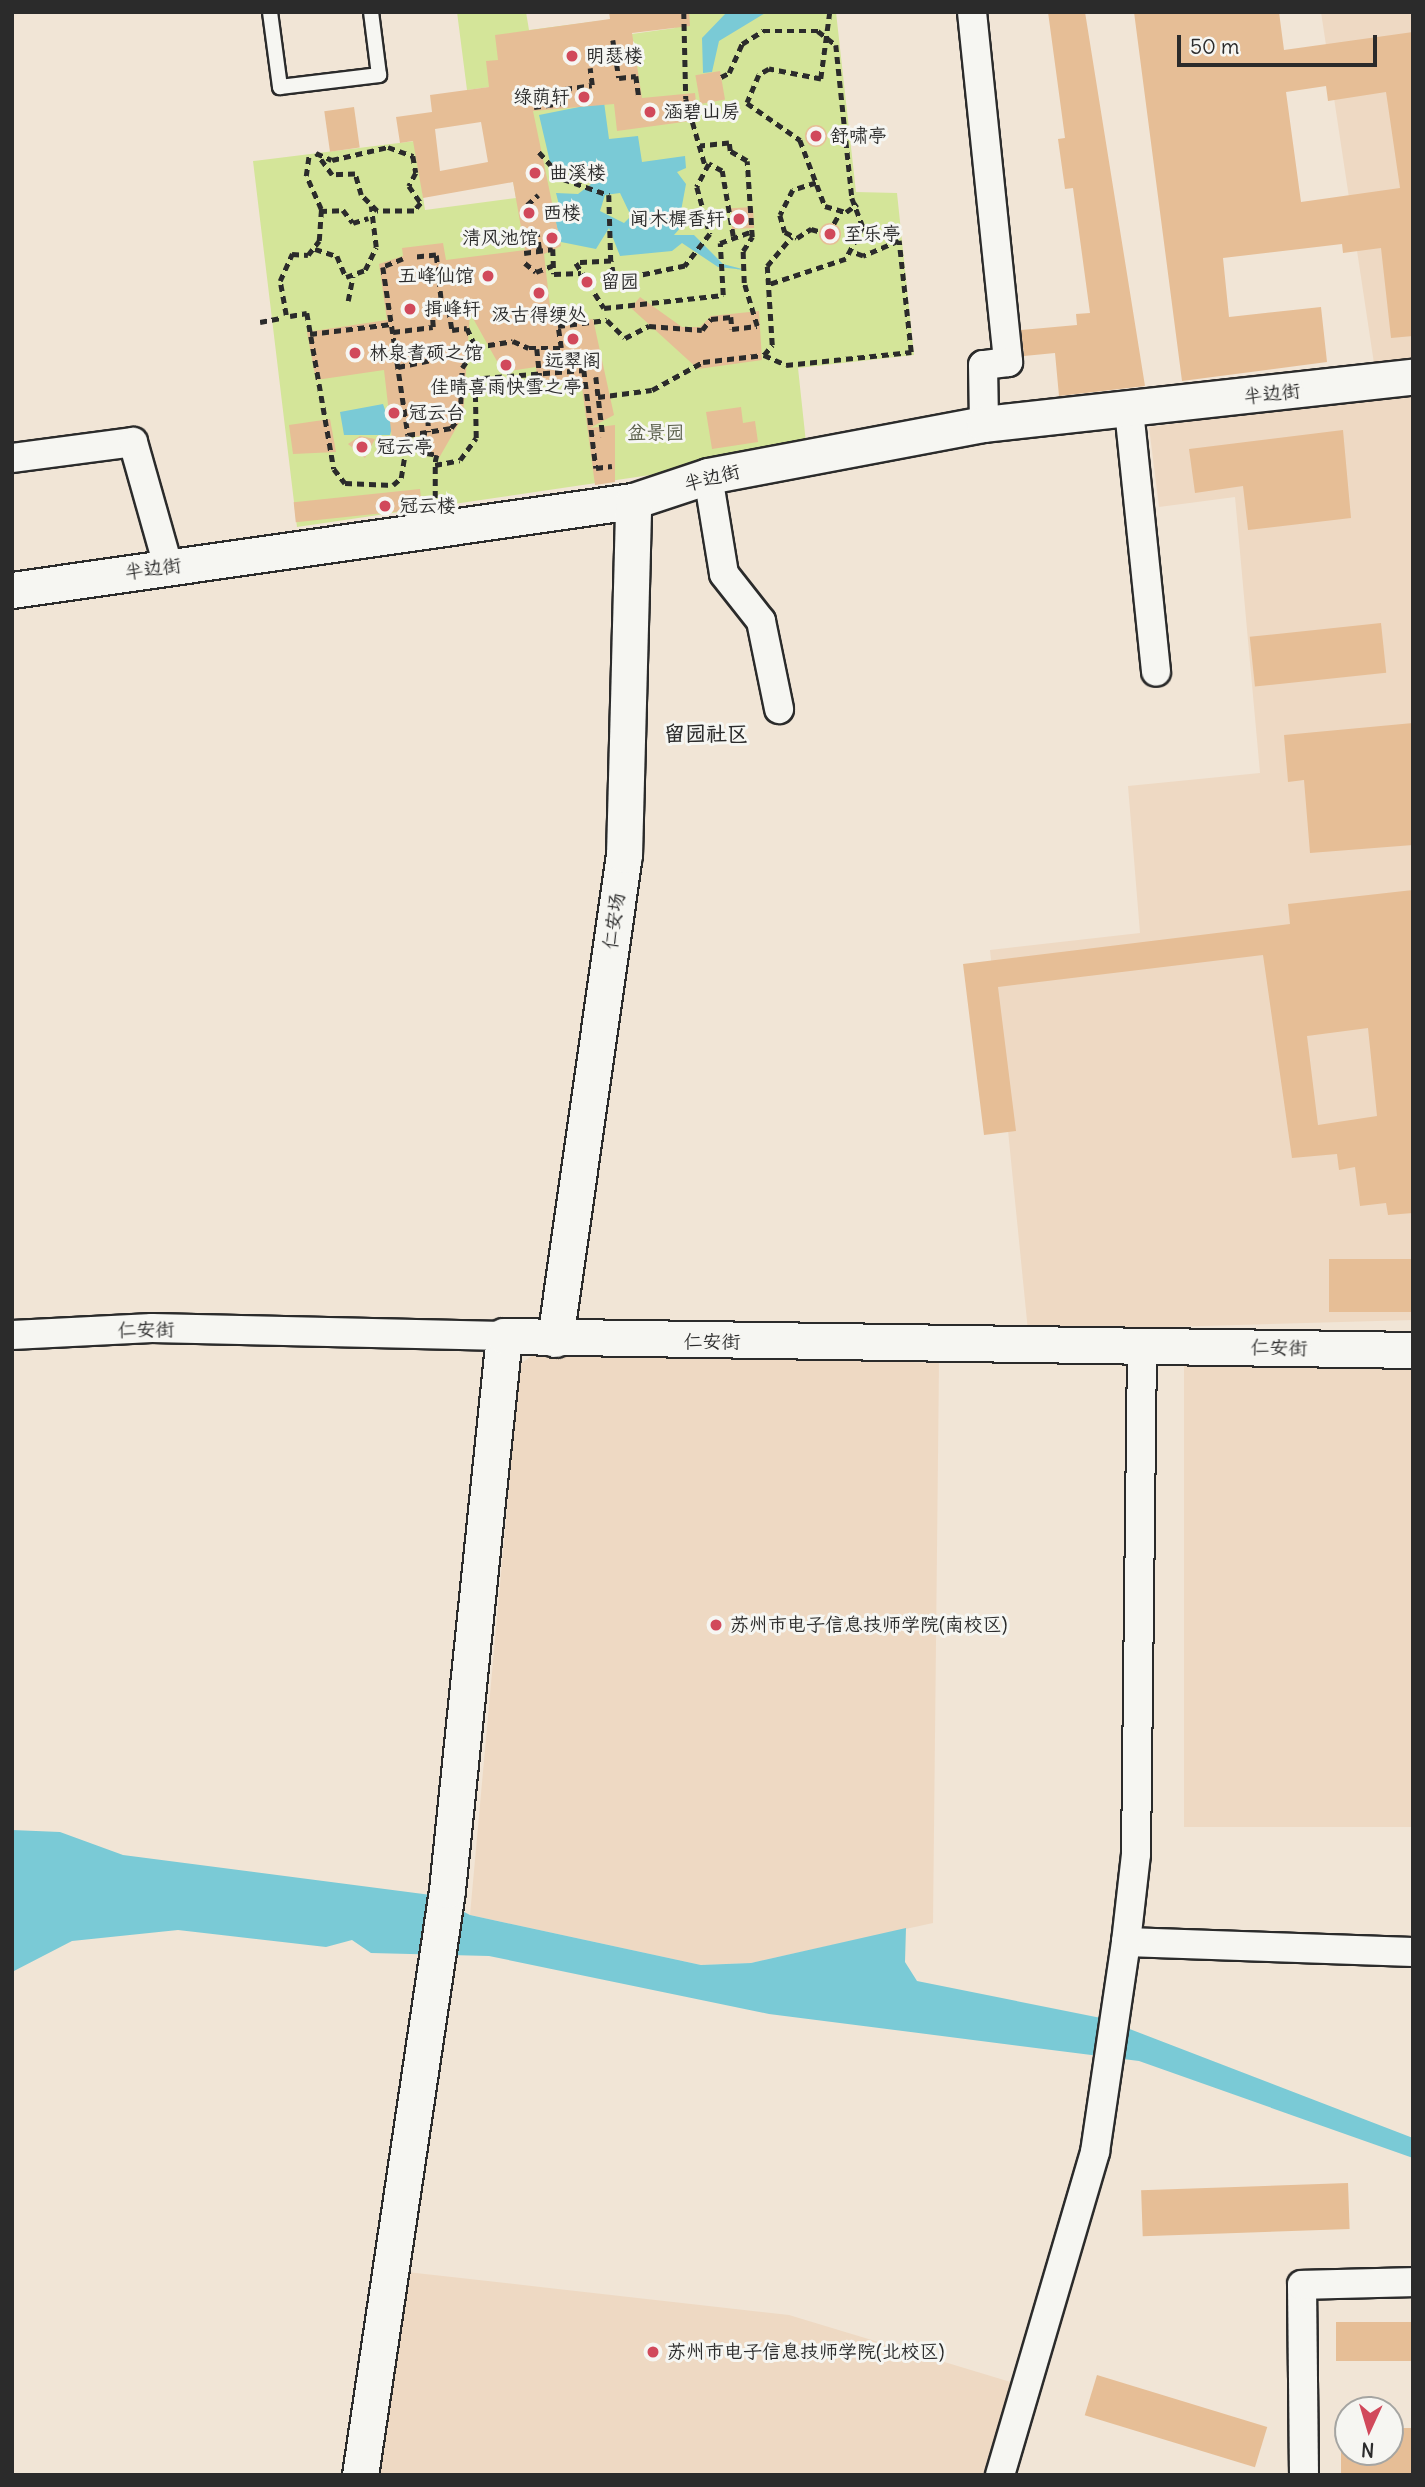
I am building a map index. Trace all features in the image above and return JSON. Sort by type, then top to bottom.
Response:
[{"type":"street","points":[[972,12],[1008,362],[983,365],[985,424]]},
{"type":"street","name":"半边街","points":[[12,590],[634,501],[709,476],[985,424],[1413,377]]},
{"type":"street","points":[[1129,410],[1156,672]]},
{"type":"street","points":[[12,458],[133,442],[168,566]]},
{"type":"street","points":[[709,476],[724,574],[761,621],[779,709]]},
{"type":"street","name":"仁安场","points":[[555,1339],[624,855],[634,501]]},
{"type":"street","name":"仁安街","points":[[12,1335],[152,1328],[555,1339],[1413,1350]]},
{"type":"street","points":[[360,2475],[447,1890],[504,1336]]},
{"type":"street","points":[[1000,2475],[1095,2152],[1111,2013],[1126,1942],[1136,1854],[1142,1345]]},
{"type":"street","points":[[1126,1942],[1413,1952]]},
{"type":"street","points":[[1304,2475],[1302,2285],[1413,2283]]},
{"type":"lane","points":[[270,12],[280,87],[379,75],[371,12]]},
{"type":"path","points":[[538,152],[562,179],[589,184],[608,195],[611,261],[615,276],[627,279],[685,266],[710,232],[697,187],[705,165],[686,99],[684,12]]},
{"type":"path","points":[[830,12],[821,79],[769,69],[759,75],[747,103],[800,140],[823,204],[841,211],[858,204]]},
{"type":"path","points":[[721,77],[730,73],[742,44],[763,31],[826,34]]},
{"type":"path","points":[[826,34],[837,50],[858,204],[864,224],[852,252]]},
{"type":"path","points":[[613,40],[619,78],[636,76],[639,99]]},
{"type":"path","points":[[534,107],[564,103],[565,89],[592,85],[590,68]]},
{"type":"path","points":[[476,347],[513,341],[537,349],[561,348],[558,326],[607,320],[625,338],[649,326],[702,330],[712,319],[731,317],[732,329],[757,326],[743,265],[751,232],[747,161],[730,151],[729,143],[700,146]]},
{"type":"path","points":[[286,316],[280,281],[292,254],[315,249],[337,256],[343,274],[353,275],[368,268],[376,250],[368,218],[371,206],[355,174],[332,175],[316,153],[332,160],[386,148],[410,151],[416,173],[409,186],[421,205],[392,214],[371,206]]},
{"type":"path","points":[[309,154],[306,176],[320,211],[315,249]]},
{"type":"path","points":[[705,165],[722,171],[733,236]]},
{"type":"path","points":[[791,237],[780,215],[793,190],[816,183]]},
{"type":"path","points":[[527,205],[538,195]]},
{"type":"path","points":[[320,211],[343,210],[353,223],[368,218]]},
{"type":"path","points":[[764,355],[772,345],[769,261],[791,237],[811,229],[821,236],[834,232],[841,211]]},
{"type":"path","points":[[537,230],[540,251]]},
{"type":"path","points":[[611,261],[576,263],[607,309],[723,295],[720,243],[733,236],[751,232]]},
{"type":"path","points":[[598,397],[652,390],[703,362],[764,355],[786,365],[911,352],[899,241],[863,256],[852,252],[768,285]]},
{"type":"path","points":[[524,253],[553,250],[552,266],[556,275],[581,273]]},
{"type":"path","points":[[416,257],[436,255],[442,310]]},
{"type":"path","points":[[260,321],[307,313],[324,396],[334,469],[345,483],[377,488],[401,478],[408,435],[398,386],[398,368],[383,267],[403,259]]},
{"type":"path","points":[[525,264],[536,272],[552,266]]},
{"type":"path","points":[[348,301],[353,275]]},
{"type":"path","points":[[393,332],[433,327],[432,312],[449,310],[452,330],[467,328],[476,347]]},
{"type":"path","points":[[310,334],[391,324]]},
{"type":"path","points":[[408,435],[451,428],[460,416],[460,374],[476,347]]},
{"type":"path","points":[[537,349],[540,376]]},
{"type":"path","points":[[398,368],[432,360]]},
{"type":"path","points":[[435,465],[460,460],[476,438],[476,382],[584,370],[596,468],[612,466]]},
{"type":"path","points":[[596,377],[603,437]]},
{"type":"path","points":[[428,419],[427,453],[437,455],[435,499],[428,500]]},
{"type":"path","points":[[377,488],[378,494]]},
{"type":"shaded area","points":[[1321,12],[1413,12],[1413,365],[1375,370]]},
{"type":"shaded area","points":[[1413,391],[1413,1320],[1028,1331],[990,950],[1140,933],[1128,786],[1260,773],[1235,497],[1159,507],[1149,427]]},
{"type":"shaded area","name":"苏州市电子信息技师学院(南校区)","points":[[542,1349],[939,1363],[933,1923],[751,1963],[701,1965],[470,1915],[520,1364]]},
{"type":"shaded area","points":[[1184,1363],[1413,1363],[1413,1827],[1184,1827]]},
{"type":"shaded area","name":"苏州市电子信息技师学院(北校区)","points":[[407,2272],[789,2315],[1034,2389],[1007,2475],[376,2475]]},
{"type":"green space","name":"留园","points":[[457,12],[526,12],[529,30],[607,20],[610,37],[675,28],[680,12],[836,12],[856,192],[897,193],[914,355],[798,368],[807,452],[297,527],[253,161],[415,141],[425,210],[516,198],[497,86],[467,90]]},
{"type":"water","points":[[727,12],[767,12],[719,41],[712,72],[703,73],[702,38]]},
{"type":"water","points":[[604,102],[609,139],[638,136],[642,162],[685,156],[686,168],[677,172],[686,184],[681,211],[689,218],[674,235],[694,235],[723,264],[746,270],[718,267],[682,243],[672,251],[620,256],[609,228],[596,249],[561,242],[552,209],[559,205],[556,193],[578,194],[595,181],[586,180],[583,167],[564,170],[550,162],[539,115]],"holes":[[[620,193],[631,216],[624,223],[600,211],[605,195]]]},
{"type":"water","points":[[383,404],[389,421],[394,420],[390,435],[344,435],[340,412]]},
{"type":"water","points":[[12,1830],[60,1832],[123,1855],[431,1895],[470,1915],[701,1965],[751,1963],[906,1928],[905,1962],[917,1981],[1101,2018],[1413,2138],[1413,2158],[1139,2061],[769,2014],[489,1956],[371,1953],[352,1940],[326,1947],[178,1930],[72,1941],[12,1972]]},
{"type":"building","points":[[609,12],[689,12],[690,26],[632,33],[642,98],[695,93],[698,120],[617,131],[614,104],[533,111],[561,246],[544,254],[552,324],[593,319],[614,415],[590,428],[615,425],[615,482],[595,485],[581,380],[537,380],[536,367],[503,372],[470,313],[463,416],[439,458],[423,454],[421,436],[392,439],[384,370],[316,380],[307,332],[387,320],[379,264],[403,256],[402,248],[443,243],[446,260],[525,250],[513,182],[423,198],[413,141],[400,143],[396,117],[432,112],[430,95],[489,87],[486,61],[498,60],[495,35],[610,19]],"holes":[[[481,122],[488,162],[440,171],[435,129]]]},
{"type":"building","points":[[1048,12],[1085,12],[1145,386],[1059,396],[1055,353],[1024,356],[1021,330],[1077,325],[1076,314],[1090,313],[1073,188],[1065,189],[1058,139],[1065,138]]},
{"type":"building","points":[[1134,12],[1279,12],[1284,50],[1413,32],[1413,336],[1391,338],[1381,248],[1343,253],[1342,244],[1223,258],[1229,317],[1321,307],[1327,362],[1182,381]],"holes":[[[1326,86],[1328,101],[1386,92],[1400,188],[1301,202],[1286,92]]]},
{"type":"building","points":[[720,71],[725,100],[700,104],[695,75]]},
{"type":"building","points":[[354,107],[360,148],[330,152],[324,111]]},
{"type":"building","name":"舒啸亭","points":[[816,125],[824,128],[827,136],[824,144],[816,147],[808,144],[805,136],[808,128]]},
{"type":"building","name":"闻木樨香轩","points":[[753,207],[754,228],[732,229],[731,208]]},
{"type":"building","name":"至乐亭","points":[[830,223],[838,226],[841,234],[838,242],[830,245],[822,242],[819,234],[822,226]]},
{"type":"building","points":[[640,297],[682,327],[700,327],[711,316],[759,311],[762,360],[698,369],[631,308]]},
{"type":"building","points":[[741,407],[743,423],[755,421],[758,442],[712,449],[706,412]]},
{"type":"building","points":[[330,419],[336,452],[293,454],[289,425]]},
{"type":"building","points":[[1343,430],[1351,518],[1248,530],[1243,486],[1195,493],[1189,449]]},
{"type":"building","name":"冠云亭","points":[[360,436],[375,439],[365,458],[348,444]]},
{"type":"building","points":[[420,489],[422,509],[296,522],[294,502]]},
{"type":"building","points":[[1381,623],[1386,673],[1255,687],[1250,637]]},
{"type":"building","points":[[1413,723],[1413,845],[1310,853],[1304,780],[1288,782],[1284,735]]},
{"type":"building","points":[[1413,890],[1413,1213],[1388,1215],[1386,1203],[1360,1206],[1355,1167],[1339,1170],[1337,1154],[1292,1158],[1263,955],[998,987],[1016,1131],[984,1135],[963,964],[1290,924],[1288,904]],"holes":[[[1368,1028],[1377,1116],[1318,1125],[1307,1036]]]},
{"type":"building","points":[[1329,1259],[1413,1259],[1413,1312],[1329,1312]]},
{"type":"building","points":[[1348,2183],[1350,2229],[1143,2236],[1141,2190]]},
{"type":"building","points":[[1336,2322],[1413,2322],[1413,2361],[1336,2361]]},
{"type":"building","points":[[1097,2375],[1267,2427],[1255,2467],[1085,2415]]},
{"type":"building","points":[[1404,2428],[1413,2428],[1413,2475],[1341,2475],[1341,2466],[1404,2466]]},
{"type":"place","name":"明瑟楼","points":[[572,56]]},
{"type":"place","name":"绿荫轩","points":[[584,97]]},
{"type":"place","name":"涵碧山房","points":[[650,112]]},
{"type":"place","name":"舒啸亭","points":[[816,136]]},
{"type":"place","name":"曲溪楼","points":[[535,173]]},
{"type":"place","name":"西楼","points":[[529,213]]},
{"type":"place","name":"闻木樨香轩","points":[[739,219]]},
{"type":"place","name":"至乐亭","points":[[830,234]]},
{"type":"place","name":"清风池馆","points":[[552,238]]},
{"type":"place","name":"五峰仙馆","points":[[488,276]]},
{"type":"place","name":"留园","points":[[587,282]]},
{"type":"place","name":"汲古得绠处","points":[[539,293]]},
{"type":"place","name":"揖峰轩","points":[[410,309]]},
{"type":"place","name":"远翠阁","points":[[573,339]]},
{"type":"place","name":"林泉耆硕之馆","points":[[355,353]]},
{"type":"place","name":"佳晴喜雨快雪之亭","points":[[506,365]]},
{"type":"place","name":"冠云台","points":[[394,413]]},
{"type":"place","name":"冠云亭","points":[[362,447]]},
{"type":"place","name":"冠云楼","points":[[385,506]]},
{"type":"place","name":"苏州市电子信息技师学院(南校区)","points":[[716,1625]]},
{"type":"place","name":"苏州市电子信息技师学院(北校区)","points":[[653,2352]]},
{"type":"district","name":"留园社区","points":[[706,734]]},
{"type":"park label","name":"盆景园","points":[[656,433]]}]
